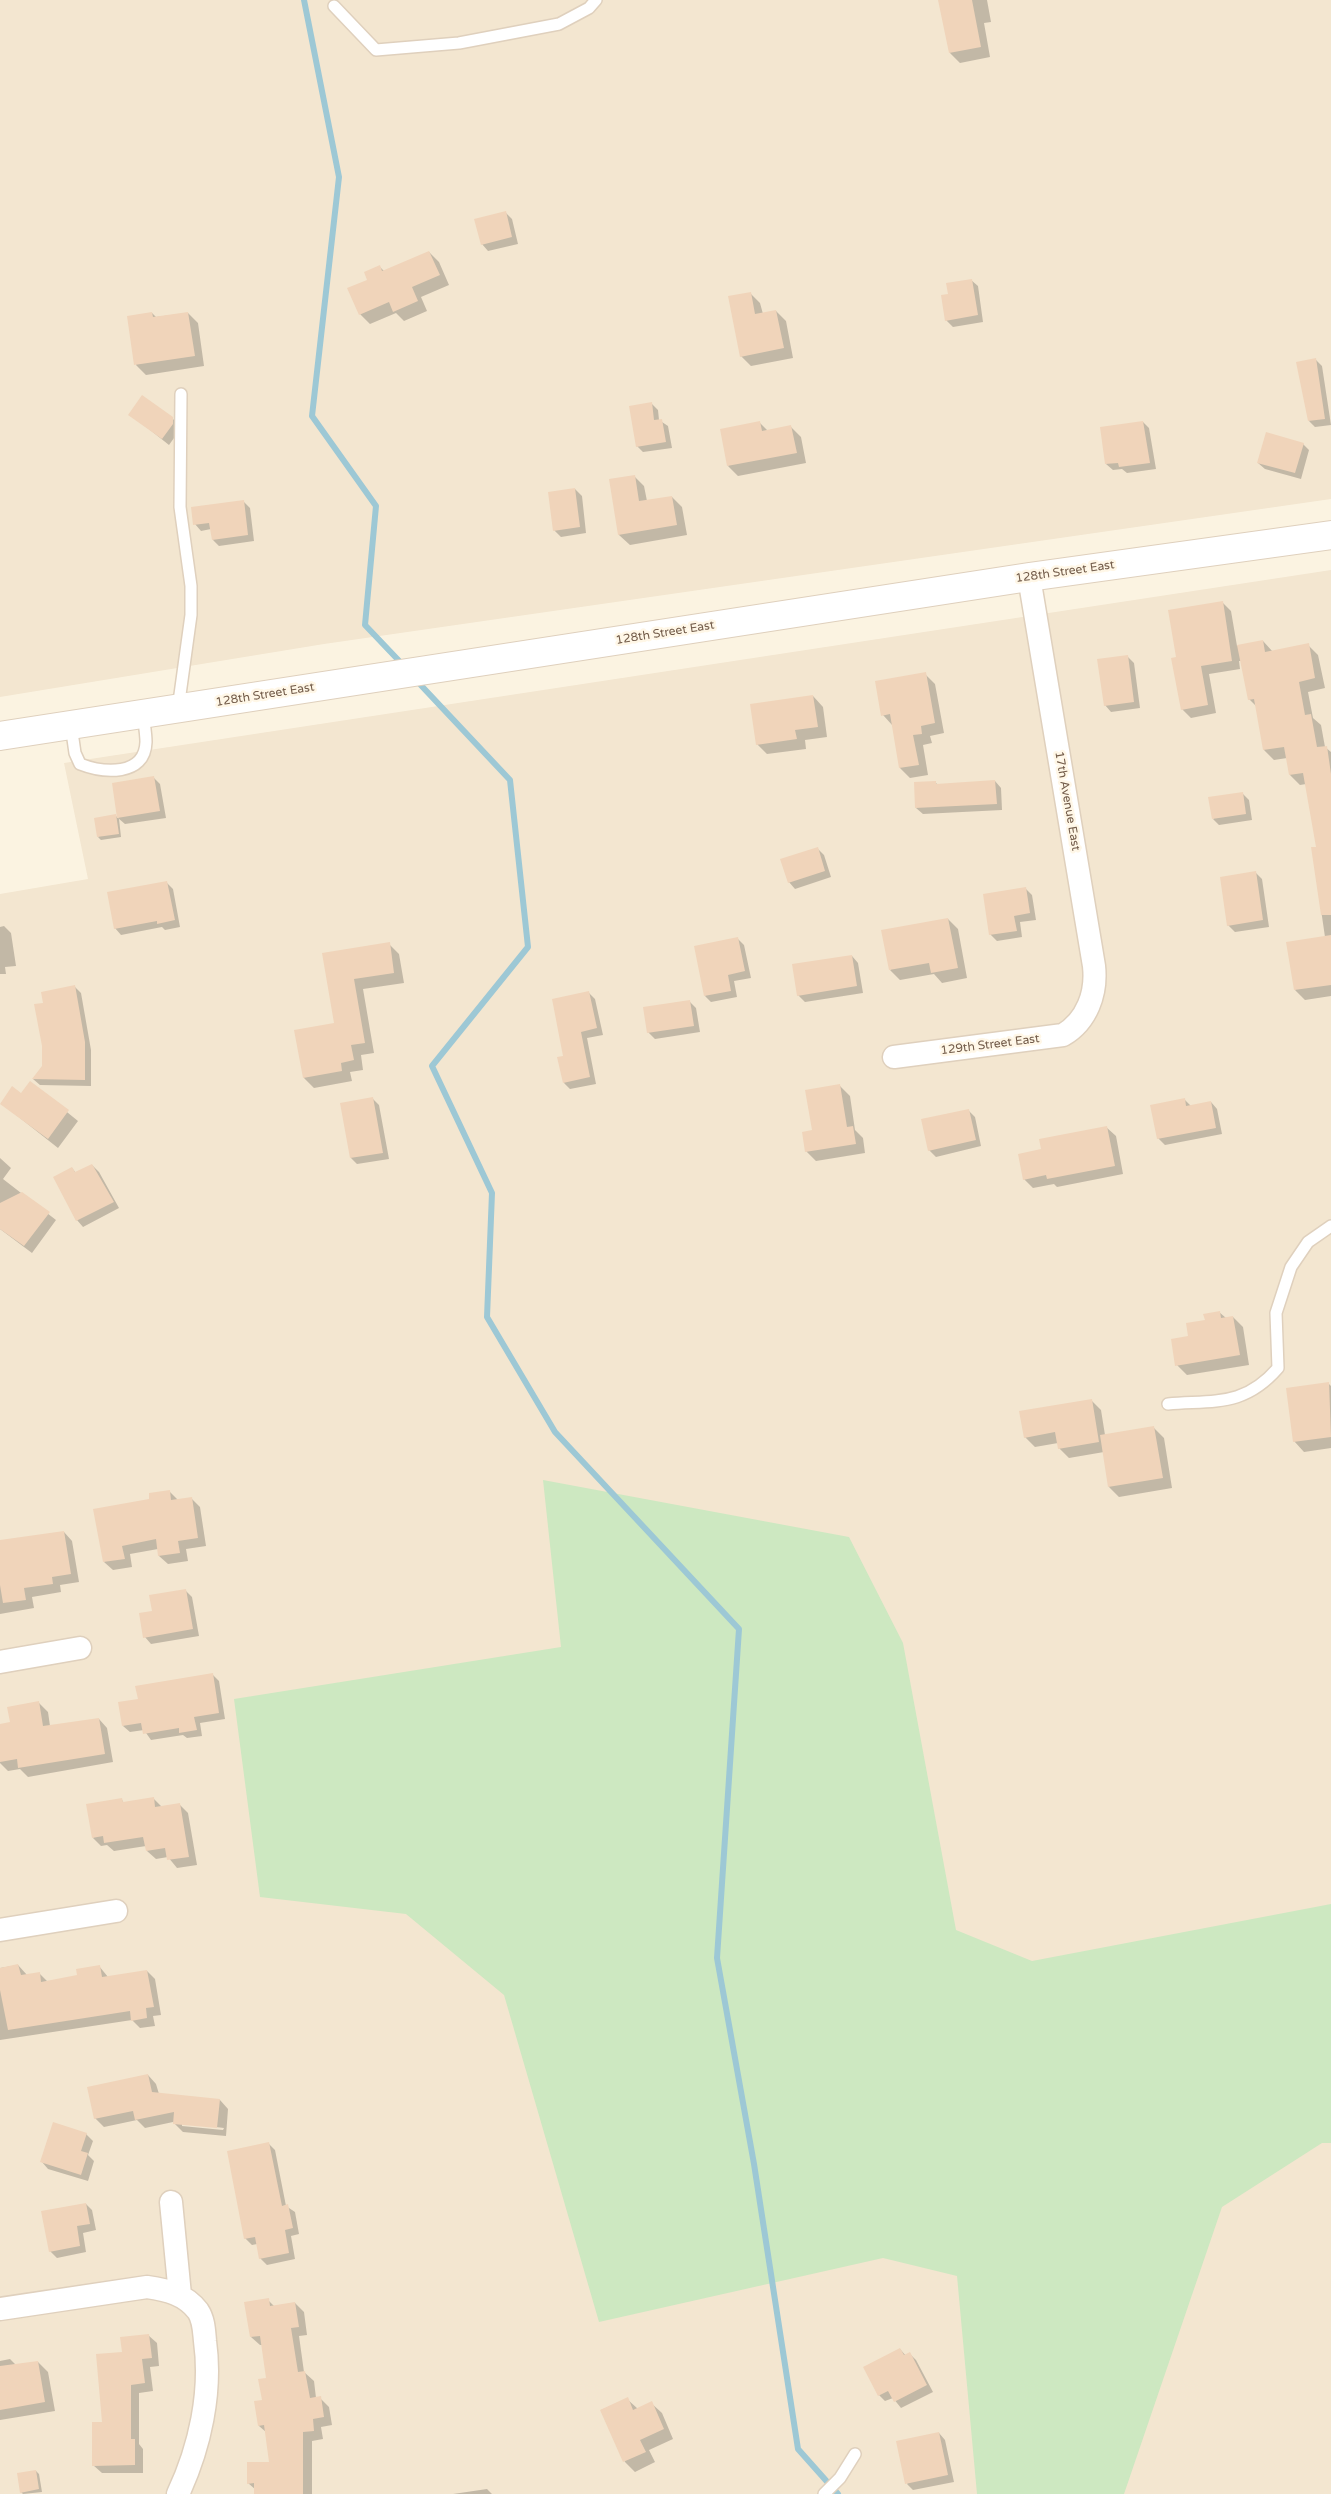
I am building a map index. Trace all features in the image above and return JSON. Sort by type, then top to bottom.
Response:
[{"type":"street","name":"128th Street East","points":[[0,736],[1029,577],[1331,535]]},
{"type":"street","name":"17th Avenue East","points":[[1029,577],[1094,966],[1094,992],[1080,1021]]},
{"type":"street","name":"129th Street East","points":[[894,1057],[1063,1035],[1080,1021]]},
{"type":"street","points":[[0,1662],[80,1648]]},
{"type":"street","points":[[0,1930],[116,1911]]},
{"type":"street","points":[[171,2202],[180,2295]]},
{"type":"street","points":[[0,2309],[147,2287],[166,2290],[180,2295],[199,2312],[203,2323],[207,2357],[201,2426],[190,2468],[178,2494]]},
{"type":"lane","points":[[334,6],[376,50],[459,43],[558,24],[589,8],[596,0]]},
{"type":"lane","points":[[178,709],[191,615],[190,586],[180,507],[181,394]]},
{"type":"lane","points":[[71,725],[75,753],[80,764],[95,770],[114,772],[129,768],[140,760],[146,743],[143,714]]},
{"type":"lane","points":[[1168,1404],[1240,1398],[1265,1383],[1278,1368],[1276,1313],[1291,1267],[1308,1242],[1331,1226]]},
{"type":"lane","points":[[824,2494],[840,2478],[856,2454]]},
{"type":"shaded area","points":[[0,0],[1331,0],[1331,499],[324,644],[0,697]]},
{"type":"shaded area","points":[[1331,570],[1331,2494],[0,2494],[0,894],[88,879],[64,763]]},
{"type":"green space","points":[[543,1480],[849,1537],[903,1643],[956,1930],[1032,1961],[1331,1904],[1331,2143],[1322,2143],[1222,2207],[1124,2494],[977,2494],[957,2276],[883,2258],[599,2322],[504,1995],[406,1914],[260,1897],[234,1699],[561,1647]]},
{"type":"building","points":[[938,0],[972,0],[981,47],[949,53]]},
{"type":"building","points":[[506,211],[512,237],[481,245],[474,219]]},
{"type":"building","points":[[429,251],[440,275],[412,287],[418,301],[393,312],[389,302],[359,315],[347,288],[367,280],[364,272],[380,265],[382,271]]},
{"type":"building","points":[[972,279],[978,315],[945,321],[941,295],[948,294],[946,283]]},
{"type":"building","points":[[751,292],[755,314],[776,310],[784,348],[740,357],[728,296]]},
{"type":"building","points":[[152,312],[153,317],[188,312],[195,356],[134,365],[127,316]]},
{"type":"building","points":[[1316,358],[1325,419],[1308,421],[1296,362]]},
{"type":"building","points":[[142,395],[173,417],[173,424],[162,439],[128,415]]},
{"type":"building","points":[[652,402],[654,420],[662,419],[666,442],[636,447],[629,406]]},
{"type":"building","points":[[760,421],[762,431],[791,425],[797,453],[727,466],[720,429]]},
{"type":"building","points":[[1143,421],[1150,463],[1119,467],[1118,463],[1105,464],[1100,427]]},
{"type":"building","points":[[1266,432],[1304,443],[1295,473],[1257,463]]},
{"type":"building","points":[[635,475],[639,501],[672,496],[677,525],[618,535],[609,479]]},
{"type":"building","points":[[575,488],[580,527],[553,531],[548,492]]},
{"type":"building","points":[[244,500],[248,535],[212,540],[209,523],[193,525],[191,507]]},
{"type":"building","points":[[1223,601],[1232,661],[1201,666],[1208,705],[1181,710],[1171,658],[1176,657],[1168,610]]},
{"type":"building","points":[[1263,640],[1265,652],[1309,643],[1315,678],[1299,682],[1305,715],[1311,714],[1317,747],[1327,746],[1331,774],[1331,915],[1321,915],[1311,847],[1316,847],[1303,773],[1289,775],[1284,747],[1263,750],[1254,699],[1248,700],[1237,645]]},
{"type":"building","points":[[1128,655],[1134,702],[1104,706],[1097,659]]},
{"type":"building","points":[[926,672],[935,723],[921,726],[922,734],[913,735],[919,765],[899,768],[890,714],[881,716],[875,681]]},
{"type":"building","points":[[813,695],[818,727],[795,730],[797,739],[756,745],[750,704]]},
{"type":"building","points":[[154,776],[160,811],[117,818],[112,783]]},
{"type":"building","points":[[995,780],[997,804],[915,808],[914,782],[936,781],[936,784]]},
{"type":"building","points":[[1243,792],[1246,814],[1212,819],[1208,797]]},
{"type":"building","points":[[116,814],[119,834],[97,837],[94,818]]},
{"type":"building","points":[[818,847],[825,871],[788,883],[780,859]]},
{"type":"building","points":[[1256,871],[1263,920],[1227,926],[1220,877]]},
{"type":"building","points":[[167,881],[175,920],[157,924],[157,921],[114,929],[107,892]]},
{"type":"building","points":[[1026,887],[1030,913],[1014,916],[1017,931],[989,935],[983,894]]},
{"type":"building","points":[[948,918],[958,968],[931,973],[929,963],[889,970],[881,930]]},
{"type":"building","points":[[1331,935],[1331,985],[1294,990],[1286,942]]},
{"type":"building","points":[[738,937],[745,971],[728,975],[731,991],[704,996],[694,946]]},
{"type":"building","points":[[390,942],[394,973],[354,979],[365,1043],[351,1045],[354,1060],[341,1063],[342,1071],[303,1078],[294,1030],[334,1023],[322,953]]},
{"type":"building","points":[[852,955],[857,986],[797,996],[792,964]]},
{"type":"building","points":[[75,985],[85,1042],[85,1080],[32,1079],[42,1066],[42,1046],[34,1004],[43,1003],[41,992]]},
{"type":"building","points":[[589,991],[597,1028],[581,1032],[590,1077],[563,1083],[557,1057],[563,1056],[552,999]]},
{"type":"building","points":[[690,1000],[694,1026],[647,1033],[643,1007]]},
{"type":"building","points":[[30,1081],[69,1110],[48,1139],[0,1104],[12,1086],[21,1093]]},
{"type":"building","points":[[840,1084],[847,1127],[853,1126],[856,1144],[805,1152],[802,1132],[812,1130],[805,1090]]},
{"type":"building","points":[[373,1097],[383,1153],[350,1158],[340,1103]]},
{"type":"building","points":[[1185,1098],[1186,1106],[1211,1101],[1216,1128],[1157,1139],[1150,1105]]},
{"type":"building","points":[[969,1109],[976,1140],[928,1151],[921,1119]]},
{"type":"building","points":[[1107,1126],[1115,1166],[1047,1179],[1046,1175],[1023,1180],[1018,1154],[1041,1149],[1039,1139]]},
{"type":"building","points":[[92,1164],[114,1202],[76,1221],[53,1177],[72,1167],[75,1172]]},
{"type":"building","points":[[22,1192],[50,1212],[24,1246],[0,1229],[0,1203]]},
{"type":"building","points":[[1220,1311],[1221,1318],[1233,1316],[1240,1355],[1175,1366],[1171,1339],[1188,1336],[1186,1323],[1205,1320],[1203,1314]]},
{"type":"building","points":[[1329,1382],[1331,1437],[1293,1442],[1286,1388]]},
{"type":"building","points":[[1092,1399],[1099,1442],[1058,1449],[1055,1432],[1024,1438],[1019,1411]]},
{"type":"building","points":[[1154,1426],[1163,1478],[1108,1487],[1100,1435]]},
{"type":"building","points":[[170,1490],[171,1500],[192,1497],[198,1538],[178,1541],[180,1553],[158,1556],[156,1539],[122,1546],[125,1559],[103,1562],[93,1509],[149,1499],[149,1493]]},
{"type":"building","points":[[64,1531],[71,1574],[52,1577],[53,1584],[24,1588],[26,1600],[3,1603],[0,1585],[0,1540]]},
{"type":"building","points":[[186,1589],[193,1629],[143,1638],[139,1613],[152,1611],[149,1595]]},
{"type":"building","points":[[213,1673],[219,1713],[194,1717],[197,1730],[179,1733],[179,1728],[143,1734],[141,1723],[122,1726],[118,1702],[138,1699],[135,1686]]},
{"type":"building","points":[[39,1701],[43,1726],[99,1718],[105,1754],[18,1768],[17,1759],[0,1762],[0,1724],[10,1722],[7,1707]]},
{"type":"building","points":[[154,1797],[155,1807],[180,1803],[189,1857],[167,1860],[165,1848],[146,1851],[143,1837],[104,1843],[103,1836],[92,1838],[86,1804],[122,1798],[123,1802]]},
{"type":"building","points":[[18,1964],[21,1975],[40,1972],[41,1982],[77,1975],[76,1969],[100,1965],[102,1977],[147,1970],[154,2007],[146,2008],[147,2018],[131,2021],[130,2011],[8,2030],[0,1990],[0,1968]]},
{"type":"building","points":[[148,2074],[152,2092],[220,2099],[217,2128],[173,2124],[174,2112],[135,2120],[133,2111],[94,2119],[87,2087]]},
{"type":"building","points":[[53,2122],[87,2133],[81,2151],[88,2153],[81,2175],[40,2162]]},
{"type":"building","points":[[269,2142],[282,2206],[288,2204],[293,2228],[285,2230],[289,2253],[259,2259],[255,2237],[244,2239],[227,2151]]},
{"type":"building","points":[[86,2203],[90,2224],[77,2226],[80,2246],[49,2252],[41,2211]]},
{"type":"building","points":[[269,2298],[270,2306],[295,2302],[299,2327],[291,2328],[298,2372],[305,2371],[310,2398],[321,2396],[324,2417],[313,2419],[314,2431],[303,2432],[303,2494],[254,2494],[254,2483],[247,2484],[247,2462],[269,2462],[264,2425],[258,2426],[254,2401],[262,2400],[258,2379],[266,2378],[260,2336],[250,2337],[244,2302]]},
{"type":"building","points":[[149,2334],[152,2358],[142,2359],[145,2383],[131,2385],[131,2439],[135,2439],[135,2465],[92,2466],[92,2422],[102,2422],[96,2354],[122,2352],[120,2337]]},
{"type":"building","points":[[900,2348],[904,2355],[910,2352],[927,2385],[894,2402],[888,2391],[878,2396],[863,2367]]},
{"type":"building","points":[[38,2361],[45,2402],[0,2410],[0,2366]]},
{"type":"building","points":[[628,2397],[633,2410],[652,2401],[664,2429],[640,2440],[646,2452],[623,2462],[600,2410]]},
{"type":"building","points":[[939,2432],[948,2475],[905,2484],[896,2441]]},
{"type":"building","points":[[36,2470],[39,2489],[20,2493],[17,2473]]},
{"type":"waterway","points":[[304,0],[339,177],[312,416],[376,506],[365,625],[403,665]]},
{"type":"waterway","points":[[416,680],[510,780],[528,947],[432,1066],[492,1193],[487,1317],[555,1432],[739,1629],[717,1958],[754,2164],[798,2449],[838,2494]]}]
